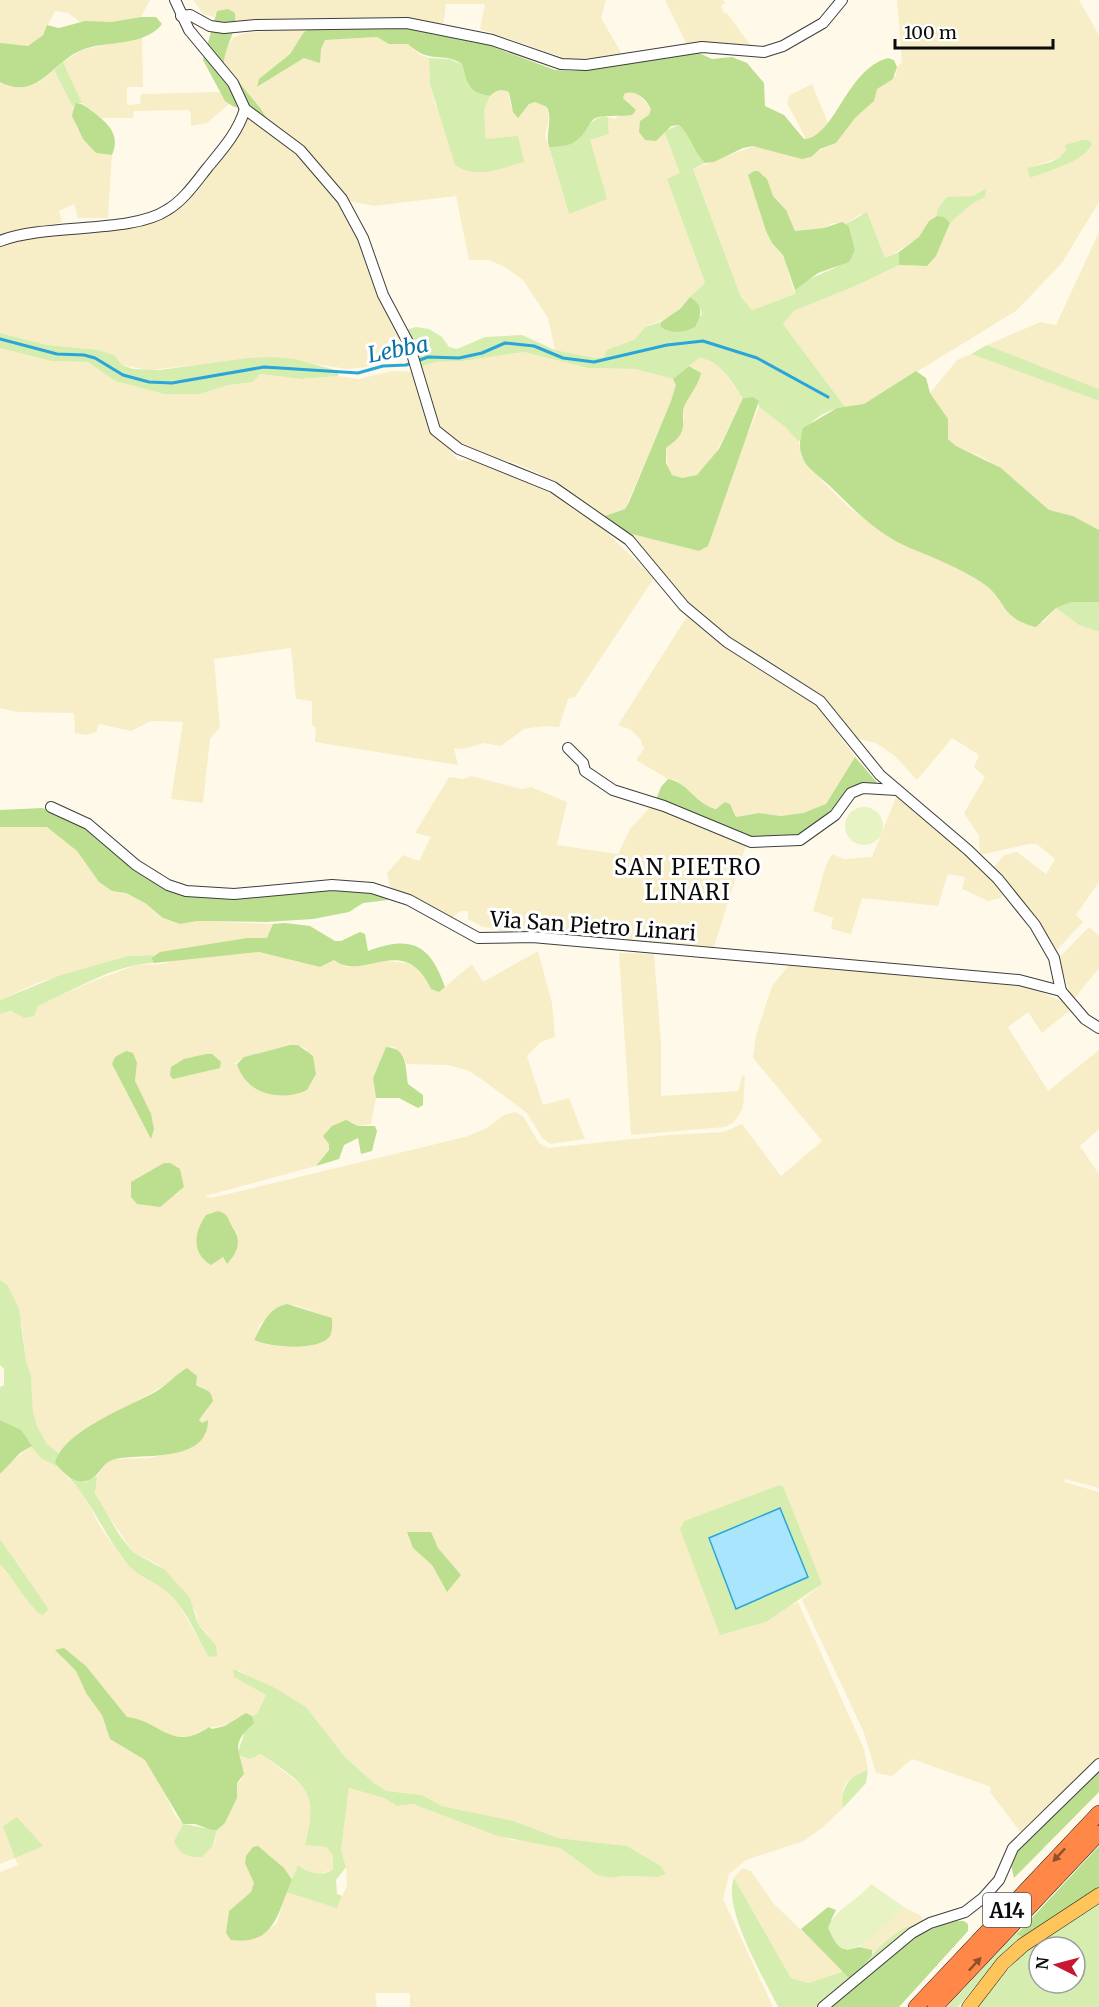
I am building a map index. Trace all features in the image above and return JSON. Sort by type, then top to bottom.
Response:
[{"type":"highway","name":"A14","points":[[916,2007],[1099,1812]]},
{"type":"highway","name":"A14","points":[[935,2007],[1099,1833]]},
{"type":"main road","points":[[969,2007],[1003,1963],[1023,1945],[1099,1895]]},
{"type":"street","points":[[175,0],[181,16],[233,83],[244,109],[300,150],[335,188],[363,238],[383,295],[415,361],[435,430],[442,438],[459,449],[553,487],[629,540],[684,606],[727,642],[820,701],[880,775],[968,850],[998,879],[1035,925],[1054,958],[1061,991],[1085,1018],[1099,1028]]},
{"type":"street","points":[[181,16],[190,15],[210,26],[224,28],[256,25],[407,23],[492,40],[561,64],[586,65],[702,47],[764,52],[783,46],[823,23],[842,0]]},
{"type":"street","points":[[0,241],[68,228],[128,222],[166,211],[184,197],[230,141],[241,123],[244,109]]},
{"type":"street","points":[[568,748],[583,763],[585,771],[613,790],[663,806],[751,842],[800,840],[835,815],[851,794],[863,788],[897,790]]},
{"type":"street","name":"Via San Pietro Linari","points":[[51,807],[88,824],[136,865],[168,885],[186,891],[234,894],[332,885],[372,888],[409,900],[478,938],[532,937],[1019,980],[1061,991]]},
{"type":"street","points":[[823,2007],[912,1933],[930,1923],[965,1912],[983,1898],[999,1880],[1013,1848],[1099,1764]]},
{"type":"shaded area","points":[[0,0],[150,0],[141,17],[111,22],[81,23],[68,13],[55,11],[43,34],[34,42],[28,46],[12,46],[0,43]]},
{"type":"shaded area","points":[[193,0],[606,0],[601,18],[622,54],[564,61],[559,56],[480,29],[485,4],[446,4],[443,27],[380,18],[268,19],[236,24],[217,11],[214,17],[203,14]]},
{"type":"shaded area","points":[[665,0],[723,0],[725,3],[721,6],[725,14],[727,13],[751,46],[686,43]]},
{"type":"shaded area","points":[[897,0],[1079,0],[1099,35],[1099,202],[1062,263],[1016,311],[864,404],[845,407],[783,324],[794,311],[855,286],[881,272],[899,265],[918,266],[936,256],[950,223],[973,203],[985,197],[985,188],[973,196],[952,198],[937,210],[937,216],[929,221],[919,238],[885,259],[860,214],[846,224],[833,223],[824,228],[795,231],[782,205],[773,196],[763,174],[748,175],[766,231],[772,243],[783,255],[795,294],[752,310],[741,297],[693,169],[754,146],[802,158],[836,143],[854,118],[869,106],[876,89],[896,76],[897,67],[902,62]],"holes":[[[1065,145],[1081,155],[1065,165],[1030,178],[1027,168],[1059,158],[1066,150]]]},
{"type":"shaded area","points":[[312,27],[304,32],[290,54],[259,79],[258,87],[304,58],[316,60],[325,40],[377,37],[389,44],[408,44],[419,54],[429,58],[430,84],[436,106],[486,139],[484,110],[495,90],[503,89],[509,92],[511,107],[518,117],[529,104],[535,102],[547,107],[549,118],[545,135],[569,214],[590,140],[609,134],[608,117],[615,119],[629,102],[623,98],[625,92],[637,93],[651,109],[649,115],[656,141],[664,131],[681,174],[667,179],[705,283],[672,316],[645,327],[634,340],[604,357],[595,358],[555,350],[548,318],[523,280],[505,267],[489,260],[469,260],[456,196],[374,206],[348,201],[317,162],[270,124],[224,64],[225,50],[234,37],[246,33]]},
{"type":"shaded area","points":[[142,36],[143,87],[127,87],[127,105],[140,104],[141,94],[220,92],[229,104],[207,123],[191,126],[191,113],[188,110],[134,111],[133,118],[102,118],[82,103],[63,62],[82,50]]},
{"type":"shaded area","points":[[54,70],[73,107],[76,126],[83,139],[96,153],[112,155],[108,218],[78,218],[74,204],[59,211],[62,222],[0,235],[0,82],[8,86],[39,82]]},
{"type":"shaded area","points":[[812,84],[828,123],[819,133],[806,139],[787,103],[790,95]]},
{"type":"shaded area","points":[[249,116],[290,147],[336,193],[358,235],[406,344],[396,352],[367,367],[347,369],[272,357],[149,370],[122,365],[114,355],[99,350],[47,345],[0,333],[0,246],[13,241],[154,220],[231,143]]},
{"type":"shaded area","points":[[1099,232],[1099,389],[987,345],[1040,322],[1056,325]]},
{"type":"shaded area","points":[[0,348],[51,361],[88,362],[115,381],[164,394],[200,394],[229,385],[253,382],[260,374],[302,379],[338,376],[359,379],[392,371],[415,372],[429,425],[458,460],[486,461],[550,488],[595,521],[654,578],[575,697],[568,699],[559,727],[544,726],[524,729],[501,746],[484,743],[463,749],[454,748],[458,765],[315,742],[316,728],[312,725],[312,701],[296,699],[291,648],[214,659],[220,727],[210,739],[203,803],[171,799],[183,722],[151,721],[131,731],[99,724],[96,732],[86,735],[75,733],[74,713],[17,712],[0,708]]},
{"type":"shaded area","points":[[524,352],[588,368],[635,369],[673,379],[676,385],[671,401],[625,509],[605,516],[538,473],[517,464],[457,446],[436,424],[420,372],[423,366],[436,362],[463,361]]},
{"type":"shaded area","points":[[971,354],[1099,401],[1099,530],[1073,516],[1049,510],[986,459],[956,446],[948,439],[930,393],[957,360]]},
{"type":"shaded area","points":[[699,358],[710,359],[720,367],[743,398],[712,461],[697,475],[682,478],[672,475],[668,470],[666,448],[678,438],[684,419],[683,410],[695,382],[696,369],[689,366]]},
{"type":"shaded area","points":[[759,407],[785,427],[799,442],[801,457],[823,482],[851,509],[887,535],[960,568],[991,588],[1012,617],[1024,624],[1044,622],[1056,608],[1079,625],[1099,632],[1099,882],[1076,915],[1083,922],[1056,951],[993,868],[1004,855],[1017,852],[1046,874],[1055,859],[1037,844],[980,855],[979,836],[964,813],[985,777],[974,767],[979,755],[952,738],[917,780],[894,755],[876,743],[855,738],[824,702],[793,676],[727,636],[692,609],[624,532],[699,551]]},
{"type":"shaded area","points":[[688,615],[804,693],[820,708],[855,757],[826,804],[803,813],[781,816],[759,813],[736,817],[734,810],[708,807],[676,780],[668,779],[636,760],[644,749],[640,739],[631,730],[618,725]]},
{"type":"shaded area","points":[[471,776],[522,789],[531,787],[567,802],[557,845],[618,854],[630,829],[655,802],[749,836],[713,950],[521,936],[481,926],[468,919],[468,911],[460,911],[451,919],[390,887],[387,873],[403,855],[419,861],[431,837],[415,833],[449,777],[463,779]]},
{"type":"shaded area","points":[[897,795],[959,846],[1005,890],[1001,898],[988,901],[962,889],[965,877],[948,874],[938,906],[862,898],[851,934],[831,929],[833,918],[813,911],[826,865],[832,854],[844,859],[872,857]]},
{"type":"shaded area","points":[[14,825],[47,827],[54,831],[77,851],[99,882],[112,891],[126,893],[145,903],[163,918],[180,924],[197,921],[273,924],[268,938],[247,938],[154,955],[128,956],[37,983],[0,1000],[0,827]]},
{"type":"shaded area","points":[[1089,927],[1099,936],[1099,968],[1073,1000],[1058,959]]},
{"type":"shaded area","points":[[538,951],[552,1003],[555,1037],[541,1042],[527,1056],[543,1105],[569,1098],[585,1139],[550,1144],[542,1138],[527,1113],[467,1070],[447,1065],[406,1064],[403,1055],[394,1047],[386,1047],[373,1078],[376,1098],[371,1124],[358,1126],[351,1122],[329,1144],[329,1149],[316,1166],[205,1196],[211,1198],[465,1137],[487,1128],[504,1115],[515,1112],[523,1116],[539,1143],[549,1148],[669,1135],[724,1132],[742,1124],[781,1176],[822,1141],[753,1058],[756,1035],[772,986],[789,965],[1017,982],[1060,1000],[1071,1009],[1042,1033],[1028,1012],[1008,1027],[1048,1091],[1099,1050],[1099,1129],[1080,1146],[1099,1174],[1099,1488],[1065,1479],[1064,1482],[1099,1492],[1099,1761],[1022,1834],[990,1792],[991,1787],[912,1759],[892,1776],[876,1773],[864,1733],[802,1600],[822,1584],[779,1485],[684,1521],[745,1628],[772,1618],[782,1609],[798,1602],[864,1749],[868,1770],[846,1783],[843,1790],[843,1808],[823,1827],[804,1841],[746,1860],[729,1874],[723,1899],[773,2007],[410,2007],[410,1993],[375,1993],[377,2007],[0,2007],[0,1872],[18,1865],[15,1858],[0,1864],[0,1565],[24,1593],[34,1610],[46,1605],[0,1539],[0,1474],[3,1468],[32,1446],[39,1456],[53,1462],[82,1492],[101,1528],[126,1563],[167,1591],[178,1603],[209,1657],[207,1633],[198,1624],[196,1612],[179,1586],[157,1564],[133,1552],[98,1500],[94,1488],[97,1476],[106,1463],[113,1459],[150,1458],[189,1448],[207,1421],[202,1423],[199,1420],[208,1409],[200,1388],[182,1371],[162,1387],[94,1425],[69,1442],[59,1454],[47,1444],[38,1428],[33,1412],[31,1375],[26,1361],[22,1325],[0,1280],[0,1014],[38,1006],[88,983],[136,965],[163,964],[181,958],[259,952],[319,967],[334,960],[347,967],[385,961],[408,963],[417,967],[439,992],[472,964],[483,982]],"holes":[[[290,1045],[298,1045],[307,1049],[277,1096],[247,1083],[237,1064],[234,1064],[244,1057]],[[137,1063],[135,1081],[151,1138],[112,1064]],[[180,1169],[184,1187],[176,1195],[137,1204],[131,1197]],[[206,1215],[232,1226],[237,1233],[238,1245],[227,1263],[199,1229]],[[294,1305],[332,1318],[332,1332],[311,1346],[270,1345],[254,1340],[260,1324],[280,1306]],[[407,1532],[431,1533],[438,1548],[460,1575],[447,1592],[432,1565],[413,1548]],[[64,1648],[86,1666],[127,1717],[135,1718],[176,1737],[191,1736],[209,1727],[225,1726],[246,1714],[252,1716],[257,1714],[266,1695],[234,1677],[238,1670],[306,1707],[346,1758],[374,1783],[387,1791],[422,1795],[442,1806],[514,1821],[558,1838],[627,1846],[661,1866],[665,1874],[658,1877],[610,1878],[597,1875],[560,1848],[512,1840],[413,1804],[397,1806],[384,1798],[349,1788],[341,1850],[346,1867],[347,1886],[337,1907],[286,1892],[277,1923],[256,1939],[238,1941],[226,1933],[229,1911],[251,1892],[269,1855],[292,1880],[298,1865],[312,1873],[320,1874],[333,1869],[333,1855],[326,1847],[306,1845],[312,1808],[307,1789],[261,1754],[250,1759],[237,1755],[242,1765],[242,1779],[237,1783],[237,1798],[225,1823],[217,1830],[214,1845],[174,1841],[183,1824],[175,1815],[160,1783],[145,1760],[110,1739],[102,1715],[86,1693],[76,1671],[63,1659]]]},
{"type":"shaded area","points":[[619,953],[654,954],[661,1043],[661,1096],[738,1091],[742,1076],[745,1075],[743,1108],[734,1122],[725,1127],[631,1135]]},
{"type":"shaded area","points":[[742,1868],[751,1871],[774,1904],[844,1971],[809,1983],[791,1978],[734,1878]]},
{"type":"shaded area","points":[[904,1907],[921,1916],[923,1920],[921,1926],[909,1926],[872,1953],[871,1950],[859,1947]]},
{"type":"green space","points":[[228,9],[235,13],[235,21],[224,64],[261,109],[270,124],[246,108],[234,107],[225,101],[203,60],[217,11]]},
{"type":"green space","points":[[156,17],[162,24],[146,36],[84,49],[73,54],[45,77],[25,87],[13,87],[0,82],[0,43],[28,46],[43,35],[47,25],[59,28],[85,21],[111,22]]},
{"type":"green space","points":[[393,26],[488,45],[555,70],[574,71],[697,52],[712,59],[732,57],[747,63],[764,83],[765,106],[784,115],[804,139],[815,135],[825,127],[861,75],[873,65],[888,58],[894,60],[897,67],[893,79],[877,89],[874,101],[855,118],[836,143],[820,149],[811,157],[802,159],[753,146],[743,148],[714,162],[705,163],[679,125],[671,126],[656,141],[645,140],[639,132],[640,121],[649,115],[651,109],[644,99],[629,92],[625,93],[623,98],[636,110],[632,115],[597,117],[574,142],[565,146],[549,147],[547,107],[535,102],[529,104],[518,118],[513,112],[509,92],[499,90],[490,96],[473,90],[467,82],[462,64],[449,58],[423,54],[408,44],[389,44],[377,37],[325,40],[321,49],[320,63],[304,58],[257,87],[259,79],[290,54],[304,32],[312,27]]},
{"type":"green space","points":[[429,58],[449,59],[462,64],[465,77],[473,90],[490,96],[484,110],[486,139],[518,136],[524,162],[497,170],[480,172],[472,172],[455,165],[430,84]]},
{"type":"green space","points":[[63,62],[82,103],[75,103],[73,107],[54,70]]},
{"type":"green space","points":[[75,103],[82,104],[108,125],[115,141],[112,155],[96,153],[83,139],[72,116]]},
{"type":"green space","points":[[608,117],[609,134],[590,140],[607,199],[569,214],[549,147],[570,143],[596,119]]},
{"type":"green space","points":[[679,125],[705,163],[693,169],[741,297],[752,310],[795,294],[795,290],[802,284],[844,263],[855,250],[849,226],[846,224],[867,212],[885,258],[899,252],[899,265],[794,311],[783,324],[845,407],[817,418],[806,429],[799,442],[785,427],[759,407],[758,401],[753,397],[743,398],[719,367],[699,358],[673,379],[635,369],[588,368],[524,352],[463,361],[436,362],[423,366],[420,372],[406,330],[416,327],[429,329],[442,337],[449,347],[457,349],[485,337],[522,335],[555,350],[595,358],[604,357],[607,350],[634,340],[645,327],[661,322],[661,327],[702,315],[701,309],[690,297],[705,283],[667,179],[680,173],[664,131]]},
{"type":"green space","points":[[1089,140],[1092,144],[1082,156],[1030,178],[1027,168],[1059,158],[1066,150],[1065,145]]},
{"type":"green space","points":[[758,171],[767,179],[773,196],[786,210],[795,231],[824,228],[842,222],[849,226],[855,250],[849,262],[818,273],[795,290],[783,255],[772,243],[766,231],[748,175]]},
{"type":"green space","points":[[986,188],[985,197],[973,203],[950,223],[937,216],[937,210],[947,197],[973,196]]},
{"type":"green space","points":[[937,216],[944,217],[950,223],[936,256],[927,266],[899,265],[899,252],[919,237],[929,221]]},
{"type":"green space","points":[[690,297],[700,307],[695,327],[678,332],[661,327],[661,322],[680,309]]},
{"type":"green space","points":[[0,333],[47,345],[99,350],[114,355],[122,365],[133,369],[160,370],[272,357],[295,359],[339,371],[338,376],[302,379],[260,374],[253,382],[229,385],[200,394],[164,394],[115,381],[88,362],[51,361],[0,348]]},
{"type":"green space","points":[[987,345],[1099,389],[1099,401],[971,354]]},
{"type":"green space","points":[[689,366],[701,373],[684,407],[682,431],[677,439],[666,448],[666,463],[672,475],[682,478],[697,475],[719,449],[743,398],[753,397],[759,401],[708,546],[699,551],[624,532],[605,516],[625,509],[629,502],[671,401],[676,385],[673,379]]},
{"type":"green space","points":[[916,371],[926,378],[930,393],[948,419],[948,439],[956,446],[1001,468],[1049,510],[1073,516],[1099,530],[1099,602],[1072,602],[1056,608],[1036,627],[1024,623],[1010,614],[984,584],[957,568],[899,543],[880,531],[806,464],[800,447],[803,428],[837,408],[864,404]]},
{"type":"green space","points":[[1072,602],[1099,602],[1099,632],[1079,625],[1056,608]]},
{"type":"green space","points":[[855,757],[879,785],[859,787],[798,837],[751,837],[655,802],[661,787],[668,779],[681,784],[709,807],[716,809],[725,802],[730,804],[736,817],[759,813],[781,816],[803,813],[826,804]]},
{"type":"green space","points":[[864,807],[877,813],[883,826],[877,839],[864,845],[851,839],[845,826],[851,813]]},
{"type":"green space","points":[[42,808],[72,817],[186,892],[331,886],[372,889],[390,897],[388,900],[363,903],[349,912],[313,919],[266,922],[197,921],[180,924],[163,918],[145,903],[126,893],[112,891],[99,882],[77,851],[47,827],[0,827],[0,810]]},
{"type":"green space","points":[[273,924],[310,926],[335,941],[341,941],[360,932],[365,934],[368,951],[396,944],[417,947],[433,961],[445,987],[439,992],[431,989],[420,972],[409,963],[396,960],[358,966],[346,965],[334,960],[320,967],[259,952],[154,963],[151,958],[160,952],[247,938],[267,938]]},
{"type":"green space","points":[[154,955],[151,958],[154,963],[124,968],[95,979],[38,1006],[34,1016],[25,1018],[11,1011],[0,1014],[0,1000],[61,975],[128,956]]},
{"type":"green space","points":[[298,1045],[313,1056],[316,1074],[307,1090],[297,1094],[276,1095],[256,1089],[248,1083],[237,1064],[244,1057]]},
{"type":"green space","points":[[386,1047],[393,1048],[402,1055],[406,1065],[408,1084],[423,1095],[423,1105],[418,1108],[399,1098],[376,1098],[373,1078]]},
{"type":"green space","points":[[126,1051],[133,1053],[137,1063],[135,1081],[151,1114],[154,1129],[151,1139],[112,1064],[115,1057]]},
{"type":"green space","points":[[212,1054],[221,1062],[220,1068],[173,1079],[170,1076],[171,1067],[184,1059]]},
{"type":"green space","points":[[346,1120],[358,1126],[375,1126],[377,1131],[372,1151],[361,1154],[358,1138],[344,1145],[339,1159],[316,1166],[329,1150],[329,1144],[323,1136],[332,1126]]},
{"type":"green space","points":[[164,1163],[170,1163],[180,1169],[184,1187],[160,1207],[137,1204],[131,1197],[131,1182]]},
{"type":"green space","points":[[218,1211],[228,1218],[236,1233],[238,1246],[227,1264],[223,1257],[211,1265],[200,1255],[196,1242],[199,1228],[206,1215]]},
{"type":"green space","points":[[0,1280],[8,1286],[19,1309],[26,1361],[31,1375],[33,1412],[38,1428],[47,1444],[59,1454],[55,1463],[59,1469],[39,1456],[20,1432],[0,1420],[0,1387],[4,1385],[4,1369],[0,1365]]},
{"type":"green space","points":[[287,1304],[332,1318],[330,1336],[316,1344],[294,1347],[271,1345],[254,1340],[270,1313]]},
{"type":"green space","points":[[187,1368],[197,1376],[196,1385],[209,1392],[213,1401],[199,1420],[202,1423],[208,1420],[205,1434],[197,1444],[172,1454],[115,1459],[86,1481],[73,1479],[55,1463],[61,1451],[84,1430],[157,1391]]},
{"type":"green space","points":[[0,1420],[21,1430],[32,1446],[20,1453],[0,1474]]},
{"type":"green space","points":[[68,1476],[85,1482],[97,1476],[95,1493],[120,1536],[133,1552],[165,1570],[190,1598],[198,1624],[216,1646],[217,1656],[209,1657],[185,1613],[173,1598],[125,1561],[84,1496]]},
{"type":"green space","points":[[779,1485],[783,1486],[822,1584],[766,1622],[720,1635],[680,1529],[684,1521]]},
{"type":"green space","points":[[407,1532],[431,1532],[438,1548],[461,1575],[447,1592],[432,1565],[413,1548]]},
{"type":"green space","points":[[0,1539],[46,1605],[48,1610],[43,1615],[33,1608],[0,1565]]},
{"type":"green space","points":[[64,1648],[86,1666],[127,1717],[148,1723],[166,1733],[185,1737],[209,1727],[212,1729],[225,1726],[246,1713],[252,1716],[254,1723],[246,1730],[238,1747],[244,1774],[237,1783],[237,1798],[225,1823],[217,1830],[195,1824],[183,1824],[145,1760],[110,1739],[102,1715],[86,1693],[76,1671],[55,1650]]},
{"type":"green space","points":[[233,1669],[273,1687],[306,1707],[346,1758],[374,1783],[387,1791],[422,1795],[442,1806],[514,1821],[558,1838],[627,1846],[661,1866],[666,1874],[658,1877],[610,1878],[597,1875],[560,1848],[498,1836],[413,1804],[397,1806],[384,1798],[349,1788],[341,1850],[346,1867],[336,1880],[337,1894],[342,1896],[337,1908],[286,1892],[298,1865],[311,1872],[320,1874],[329,1872],[333,1869],[333,1855],[326,1847],[305,1845],[309,1826],[309,1799],[298,1781],[261,1754],[250,1759],[237,1755],[245,1731],[253,1723],[252,1716],[257,1714],[266,1695],[234,1677]]},
{"type":"green space","points":[[1099,1765],[1099,1792],[1014,1878],[1010,1860],[1012,1853]]},
{"type":"green space","points":[[868,1770],[866,1783],[843,1808],[843,1794],[847,1784]]},
{"type":"green space","points":[[17,1817],[43,1846],[15,1858],[3,1826]]},
{"type":"green space","points":[[183,1824],[217,1830],[213,1845],[202,1857],[185,1854],[176,1846],[174,1841]]},
{"type":"green space","points":[[258,1846],[284,1868],[292,1880],[278,1915],[266,1932],[257,1938],[231,1940],[226,1933],[229,1911],[251,1892],[254,1883],[245,1863],[246,1856],[253,1847]]},
{"type":"green space","points":[[1099,1846],[1099,1891],[1032,1933],[1022,1937],[1017,1934]]},
{"type":"green space","points":[[734,1878],[791,1978],[809,1983],[844,1971],[851,1979],[871,1955],[890,1938],[909,1926],[917,1925],[829,1999],[816,2007],[778,2007],[739,1924],[732,1891]]},
{"type":"green space","points":[[871,1884],[904,1907],[865,1942],[848,1949],[841,1948],[828,1928],[831,1921]]},
{"type":"green space","points":[[1099,1902],[1099,2007],[976,2007],[1027,1950],[1027,1995],[1087,1995],[1087,1935],[1048,1935]]},
{"type":"green space","points":[[828,1907],[836,1910],[831,1920],[847,1950],[859,1947],[872,1950],[872,1955],[851,1980],[801,1929]]},
{"type":"green space","points":[[964,1921],[968,1924],[968,1931],[899,2007],[828,2007],[904,1945],[937,1927]]},
{"type":"green space","points":[[1017,1931],[1022,1937],[958,2007],[947,2007]]},
{"type":"water","points":[[780,1508],[808,1577],[736,1609],[709,1538]]},
{"type":"waterway","name":"Lebba","points":[[0,339],[57,354],[84,355],[95,358],[123,375],[149,382],[172,383],[264,367],[358,373],[383,366],[406,365],[428,357],[459,358],[482,353],[505,343],[534,346],[563,358],[594,362],[667,345],[703,341],[757,358],[828,397]]},
{"type":"district","name":"SAN PIETRO LINARI","points":[[688,880]]}]
